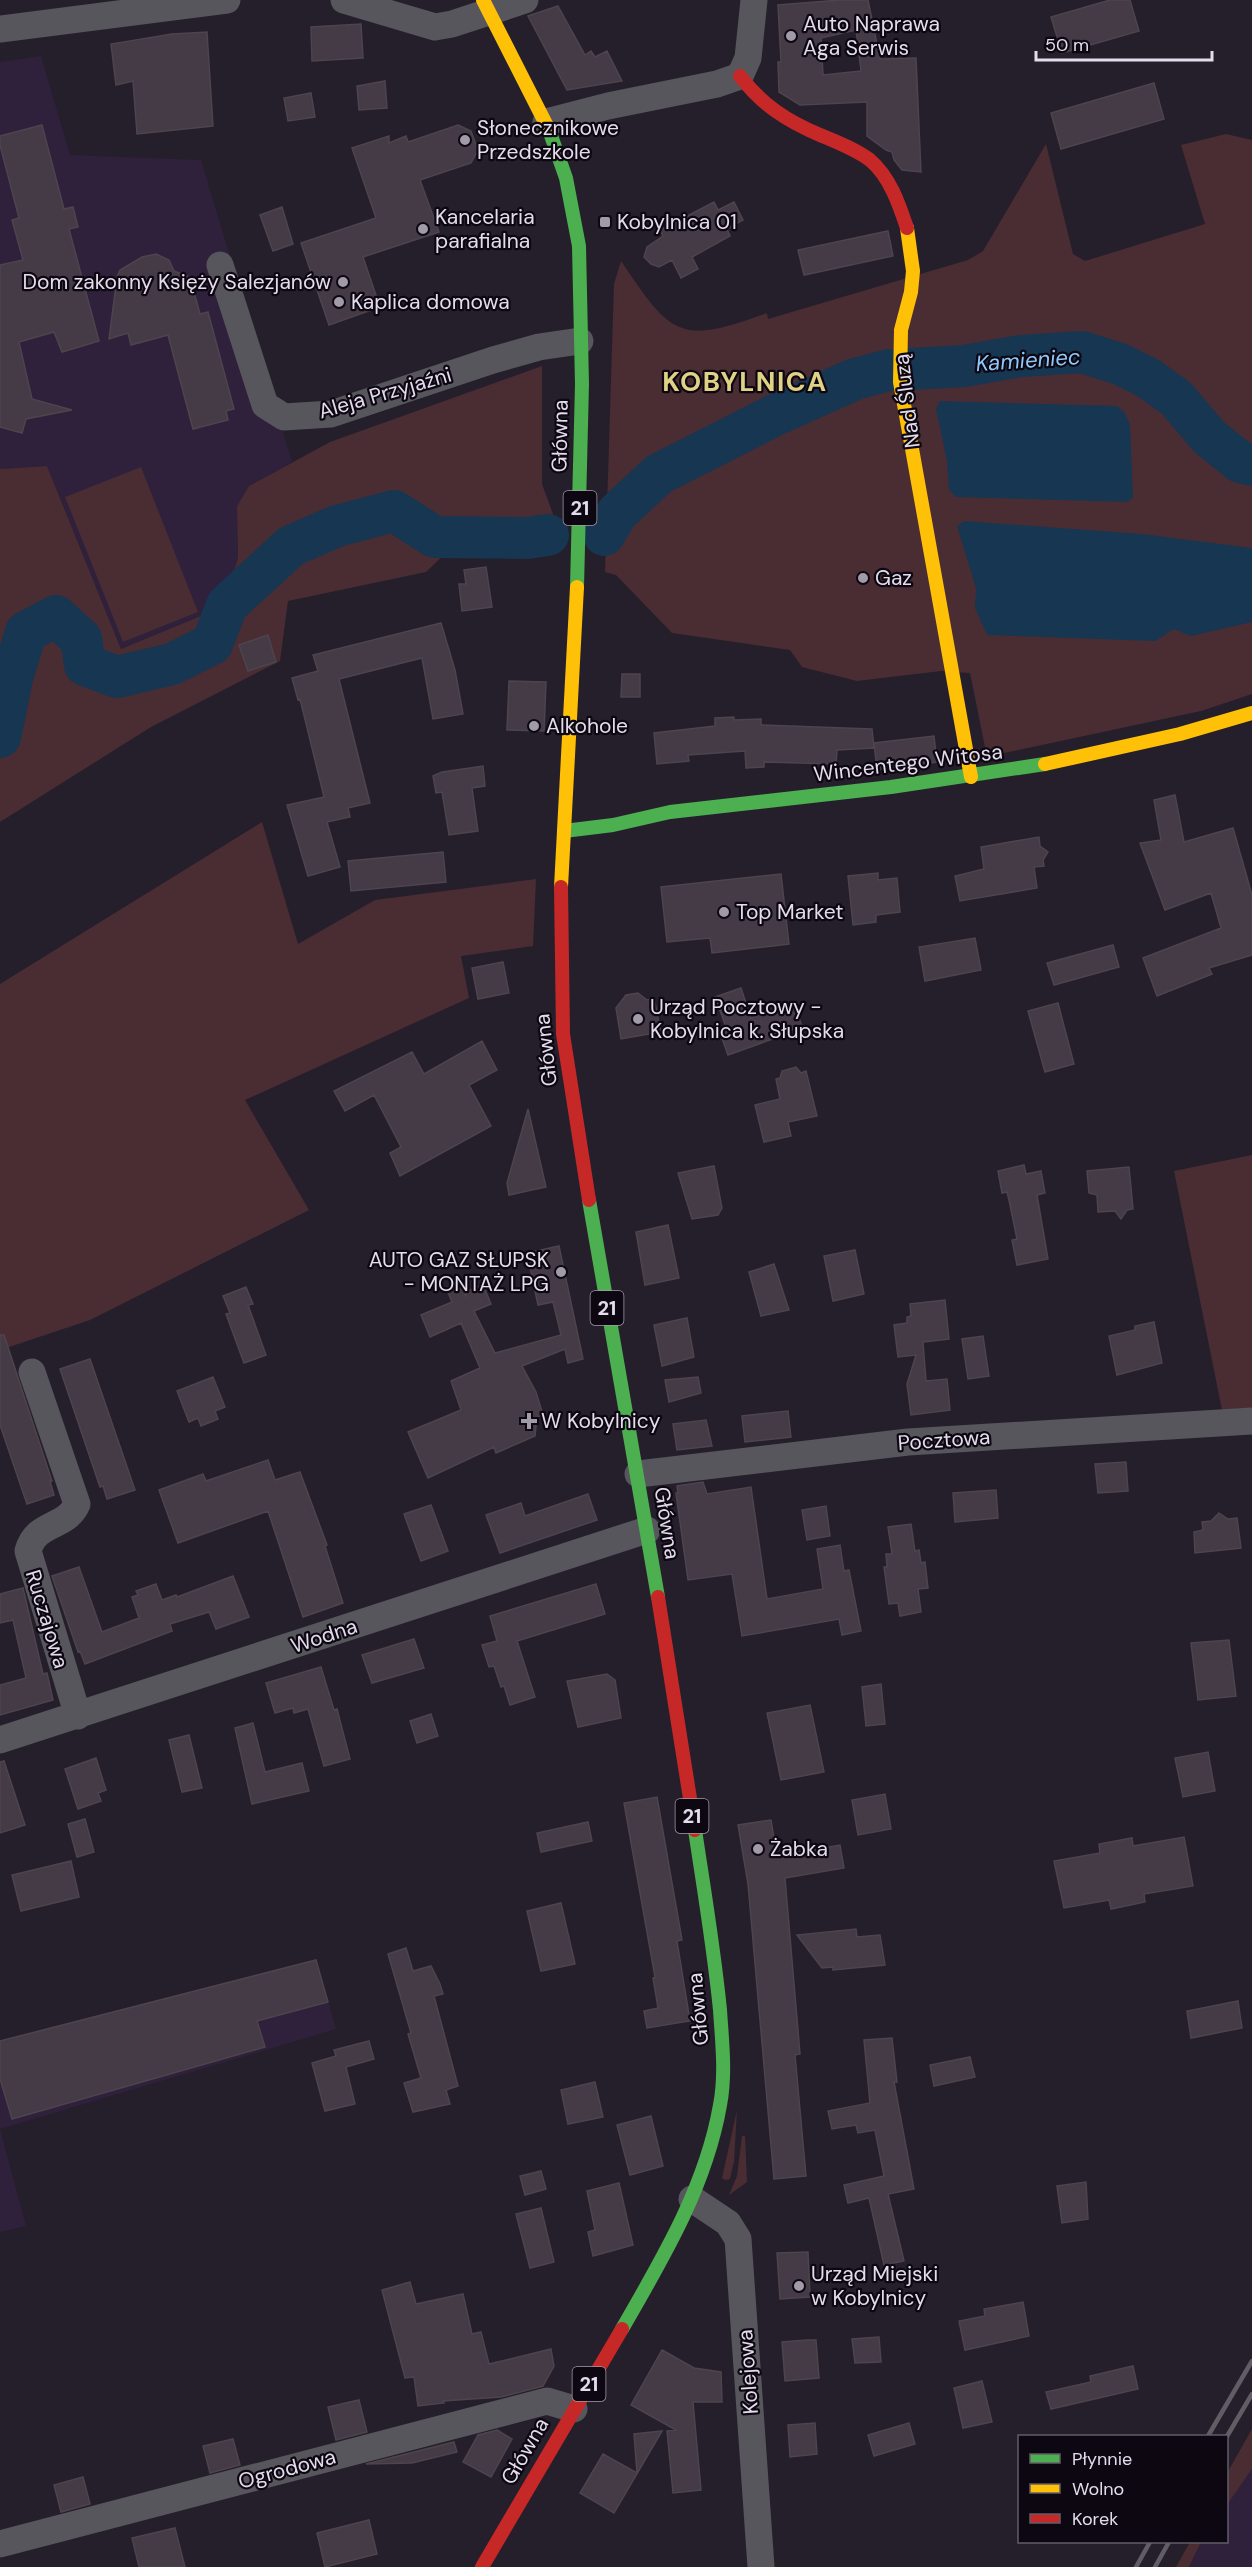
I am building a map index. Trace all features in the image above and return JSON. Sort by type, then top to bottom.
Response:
[{"type":"main road","name":"Główna","points":[[482,2567],[667,2252],[692,2199],[708,2158],[721,2103],[723,2047],[714,1950],[638,1474],[578,1142],[563,1034],[560,959],[564,831],[580,521],[579,246],[566,178],[546,122],[487,6]]},
{"type":"main road","name":"Nad Śluzą","points":[[740,76],[760,100],[776,112],[808,130],[859,152],[872,162],[884,174],[901,211],[912,264],[912,289],[902,322],[899,355],[900,382],[971,777]]},
{"type":"main road","name":"Wincentego Witosa","points":[[564,831],[613,825],[670,812],[971,777],[1113,752],[1252,713]]},
{"type":"street","points":[[0,29],[227,0]]},
{"type":"street","points":[[344,0],[435,27],[487,6],[525,0]]},
{"type":"street","points":[[546,122],[608,106],[717,84],[740,76],[748,58],[754,0]]},
{"type":"street","name":"Aleja Przyjaźni","points":[[220,265],[266,405],[284,417],[331,414],[493,360],[539,347],[580,341]]},
{"type":"street","name":"Ruczajowa","points":[[32,1372],[77,1504],[73,1512],[34,1536],[28,1551],[28,1558],[78,1716]]},
{"type":"street","name":"Pocztowa","points":[[638,1474],[908,1442],[1252,1421]]},
{"type":"street","name":"Wodna","points":[[0,1740],[647,1530]]},
{"type":"street","name":"Kolejowa","points":[[692,2199],[728,2223],[738,2239],[762,2567]]},
{"type":"street","name":"Ogrodowa","points":[[0,2544],[547,2401],[574,2409]]},
{"type":"shaded area","points":[[41,56],[70,155],[201,160],[292,462],[249,486],[237,506],[238,557],[232,579],[203,615],[121,649],[47,466],[0,469],[0,62]]},
{"type":"shaded area","points":[[1226,134],[1252,140],[1252,694],[1201,711],[1004,753],[992,753],[985,747],[970,673],[941,671],[857,681],[802,667],[790,650],[672,633],[616,575],[605,572],[614,284],[621,261],[653,305],[666,319],[680,327],[695,331],[714,329],[767,313],[768,319],[968,260],[983,251],[1046,144],[1073,254],[1085,261],[1205,224],[1181,145]]},
{"type":"shaded area","points":[[542,366],[542,484],[553,514],[552,553],[450,549],[426,572],[288,601],[280,661],[151,727],[0,822],[0,469],[47,466],[121,649],[203,615],[220,595],[232,579],[238,557],[237,506],[249,486],[330,442]]},
{"type":"shaded area","points":[[141,467],[198,612],[123,642],[65,497]]},
{"type":"shaded area","points":[[262,822],[298,944],[375,900],[536,879],[533,946],[461,956],[469,998],[245,1100],[309,1210],[90,1320],[0,1350],[0,984]]},
{"type":"shaded area","points":[[1252,1155],[1252,1408],[1222,1410],[1174,1171]]},
{"type":"shaded area","points":[[316,1960],[336,2029],[0,2129],[0,2042]]},
{"type":"shaded area","points":[[737,2110],[734,2161],[730,2179],[725,2180],[722,2178]]},
{"type":"shaded area","points":[[0,2129],[26,2226],[0,2232]]},
{"type":"shaded area","points":[[742,2136],[745,2136],[747,2182],[729,2195],[737,2176]]},
{"type":"shaded area","points":[[1252,2429],[1252,2469],[1228,2504],[1228,2471]]},
{"type":"shaded area","points":[[1252,2469],[1252,2567],[1189,2567],[1201,2543],[1228,2543],[1228,2504]]},
{"type":"shaded area","points":[[1189,2543],[1201,2543],[1189,2567],[1176,2567]]},
{"type":"water","points":[[940,401],[1117,406],[1125,413],[1130,425],[1133,498],[1126,502],[956,497],[949,490],[947,461],[936,409]]},
{"type":"water","points":[[965,521],[1142,534],[1252,548],[1252,622],[1191,636],[1174,629],[1155,641],[987,635],[975,608],[976,588],[957,526]]},
{"type":"building","points":[[868,0],[880,59],[916,58],[921,172],[902,170],[894,160],[892,152],[867,136],[867,102],[800,105],[779,92],[778,62],[781,62],[778,5]],"holes":[[[856,30],[861,71],[823,75],[821,38]]]},
{"type":"building","points":[[1110,0],[1130,0],[1139,31],[1062,53],[1051,17]]},
{"type":"building","points":[[558,6],[585,55],[591,51],[595,57],[607,51],[622,81],[567,90],[528,16]]},
{"type":"building","points":[[361,24],[363,58],[312,61],[311,27]]},
{"type":"building","points":[[207,32],[213,126],[137,134],[133,81],[116,85],[111,44],[172,34]]},
{"type":"building","points":[[385,81],[387,108],[359,110],[357,86]]},
{"type":"building","points":[[1154,83],[1164,119],[1061,149],[1051,113]]},
{"type":"building","points":[[311,93],[315,117],[288,121],[284,98]]},
{"type":"building","points":[[42,125],[64,209],[73,207],[78,227],[69,229],[99,341],[62,352],[54,332],[19,342],[32,399],[72,410],[26,419],[22,433],[0,427],[0,265],[23,260],[12,220],[19,218],[0,145],[0,136]]},
{"type":"building","points":[[458,125],[471,131],[478,150],[471,163],[420,180],[439,232],[363,257],[380,307],[329,325],[301,243],[376,218],[352,148],[389,136],[389,143],[406,136],[408,142]]},
{"type":"building","points":[[714,202],[718,210],[734,202],[743,220],[727,229],[730,236],[692,257],[698,269],[681,278],[672,260],[659,267],[651,264],[644,257],[647,247],[663,236],[660,230]]},
{"type":"building","points":[[282,207],[293,244],[273,251],[260,215]]},
{"type":"building","points":[[888,231],[893,256],[804,275],[798,250]]},
{"type":"building","points":[[156,254],[169,260],[174,271],[190,277],[200,314],[208,312],[234,409],[226,411],[228,420],[193,429],[168,335],[131,345],[128,333],[109,339],[117,277],[120,270],[142,257]]},
{"type":"building","points":[[486,567],[492,607],[462,611],[459,584],[466,584],[464,570]]},
{"type":"building","points":[[441,623],[455,670],[463,714],[433,719],[422,658],[339,679],[370,803],[348,808],[350,817],[327,822],[340,867],[308,876],[287,805],[324,797],[300,699],[298,700],[292,678],[318,671],[313,655]]},
{"type":"building","points":[[268,635],[276,662],[248,671],[239,645]]},
{"type":"building","points":[[622,674],[640,674],[640,697],[621,697]]},
{"type":"building","points":[[509,681],[546,682],[544,731],[507,730]]},
{"type":"building","points":[[734,717],[734,720],[761,719],[761,725],[872,729],[874,748],[837,750],[836,764],[764,762],[764,767],[746,768],[745,751],[688,755],[689,761],[657,764],[654,733],[715,726],[715,718]]},
{"type":"building","points":[[934,736],[937,762],[877,770],[874,743]]},
{"type":"building","points":[[483,766],[485,786],[472,788],[478,831],[449,835],[442,792],[436,793],[433,776],[442,772]]},
{"type":"building","points":[[1175,795],[1184,842],[1233,828],[1252,895],[1252,955],[1209,968],[1212,974],[1157,996],[1143,958],[1221,928],[1211,893],[1165,910],[1140,843],[1161,840],[1154,800]]},
{"type":"building","points":[[1039,837],[1040,846],[1048,852],[1043,860],[1044,866],[1034,867],[1037,888],[960,901],[955,876],[984,869],[981,847]]},
{"type":"building","points":[[443,852],[446,882],[351,891],[348,861]]},
{"type":"building","points":[[878,873],[878,880],[897,878],[900,912],[876,915],[876,922],[853,925],[848,876]]},
{"type":"building","name":"Top Market","points":[[781,874],[789,944],[712,953],[710,938],[667,942],[661,887]]},
{"type":"building","points":[[975,938],[981,970],[925,981],[919,947]]},
{"type":"building","points":[[1113,945],[1119,967],[1054,985],[1047,963]]},
{"type":"building","points":[[503,962],[509,993],[478,999],[472,968]]},
{"type":"building","points":[[741,988],[751,1018],[794,1005],[802,1026],[728,1055],[719,1030],[726,1027],[715,997]]},
{"type":"building","name":"Urząd Pocztowy - Kobylnica k. Słupska","points":[[638,993],[647,1000],[654,998],[661,1032],[621,1039],[616,1008],[626,995]]},
{"type":"building","points":[[1058,1003],[1074,1064],[1045,1072],[1028,1011]]},
{"type":"building","points":[[482,1041],[497,1070],[469,1085],[491,1126],[400,1176],[390,1153],[401,1147],[374,1095],[345,1111],[334,1091],[412,1052],[424,1074]]},
{"type":"building","points":[[796,1067],[801,1073],[806,1071],[817,1116],[788,1122],[791,1136],[764,1142],[755,1105],[780,1099],[776,1079],[780,1078],[782,1071]]},
{"type":"building","points":[[528,1109],[546,1187],[509,1195],[507,1183]]},
{"type":"building","points":[[1024,1165],[1026,1174],[1041,1171],[1045,1193],[1037,1195],[1048,1259],[1017,1265],[1012,1240],[1017,1239],[1007,1192],[1002,1193],[998,1171]]},
{"type":"building","points":[[714,1166],[722,1208],[718,1215],[692,1219],[678,1173]]},
{"type":"building","points":[[1129,1167],[1133,1209],[1127,1210],[1121,1219],[1115,1211],[1098,1212],[1097,1195],[1089,1193],[1087,1171]]},
{"type":"building","points":[[668,1225],[679,1278],[645,1285],[636,1232]]},
{"type":"building","points":[[559,1246],[583,1359],[568,1363],[565,1349],[522,1366],[536,1392],[543,1415],[537,1417],[535,1436],[496,1453],[494,1447],[428,1478],[408,1432],[461,1410],[451,1381],[480,1368],[461,1323],[430,1337],[421,1315],[452,1302],[446,1288],[460,1282],[466,1296],[467,1291],[483,1285],[491,1304],[474,1311],[495,1353],[561,1335],[553,1302],[538,1305],[527,1253]]},
{"type":"building","points":[[855,1250],[864,1294],[833,1301],[824,1256]]},
{"type":"building","points":[[774,1264],[789,1310],[761,1316],[749,1272]]},
{"type":"building","points":[[246,1287],[253,1304],[248,1305],[266,1355],[244,1363],[226,1314],[230,1313],[223,1296]]},
{"type":"building","points":[[945,1300],[949,1339],[923,1342],[926,1381],[947,1379],[950,1410],[911,1415],[907,1384],[916,1355],[898,1357],[894,1325],[907,1323],[907,1317],[911,1316],[910,1304]]},
{"type":"building","points":[[687,1318],[694,1357],[662,1366],[654,1325]]},
{"type":"building","points":[[1154,1322],[1162,1363],[1117,1375],[1109,1336],[1135,1330],[1135,1326]]},
{"type":"building","points":[[0,1335],[4,1335],[52,1481],[50,1481],[54,1495],[27,1504],[0,1425]]},
{"type":"building","points":[[983,1336],[989,1376],[968,1379],[962,1339]]},
{"type":"building","points":[[90,1359],[135,1490],[107,1499],[103,1486],[100,1487],[60,1369]]},
{"type":"building","points":[[213,1377],[225,1407],[215,1411],[218,1419],[201,1426],[198,1418],[189,1422],[177,1391]]},
{"type":"building","points":[[698,1377],[701,1393],[669,1402],[665,1380]]},
{"type":"building","points":[[788,1411],[791,1437],[745,1442],[742,1416]]},
{"type":"building","points":[[706,1420],[712,1446],[677,1450],[673,1424]]},
{"type":"building","points":[[268,1460],[275,1480],[300,1472],[327,1545],[325,1546],[343,1603],[303,1617],[268,1511],[178,1543],[159,1490],[203,1474],[206,1481]]},
{"type":"building","points":[[1126,1462],[1128,1491],[1098,1493],[1095,1464]]},
{"type":"building","points":[[703,1482],[707,1494],[751,1487],[767,1599],[823,1589],[817,1549],[840,1545],[844,1571],[849,1570],[861,1631],[842,1635],[839,1619],[742,1636],[732,1574],[688,1580],[676,1493],[678,1493],[677,1486]]},
{"type":"building","points":[[996,1490],[998,1518],[955,1522],[953,1493]]},
{"type":"building","points":[[588,1494],[597,1520],[500,1553],[486,1515],[521,1503],[525,1516]]},
{"type":"building","points":[[431,1505],[448,1551],[421,1561],[404,1514]]},
{"type":"building","points":[[826,1506],[830,1536],[807,1540],[802,1510]]},
{"type":"building","points":[[1219,1513],[1228,1519],[1237,1518],[1241,1548],[1195,1553],[1194,1532],[1203,1530],[1202,1522],[1211,1521]]},
{"type":"building","points":[[911,1524],[915,1551],[919,1550],[921,1563],[925,1562],[928,1588],[918,1589],[921,1612],[900,1616],[898,1603],[889,1604],[884,1567],[887,1567],[886,1554],[892,1554],[888,1527]]},
{"type":"building","points":[[79,1567],[102,1632],[139,1618],[132,1597],[138,1595],[136,1591],[156,1584],[162,1600],[176,1595],[177,1597],[233,1576],[249,1617],[216,1629],[209,1612],[170,1624],[172,1631],[85,1664],[80,1651],[78,1652],[52,1576]]},
{"type":"building","points":[[596,1584],[605,1614],[517,1641],[535,1697],[510,1705],[494,1666],[489,1667],[482,1645],[497,1641],[490,1616]]},
{"type":"building","points":[[23,1588],[43,1674],[47,1673],[53,1700],[0,1715],[0,1685],[26,1678],[13,1620],[0,1623],[0,1594]]},
{"type":"building","points":[[414,1639],[424,1668],[372,1683],[362,1655]]},
{"type":"building","points":[[1229,1640],[1236,1696],[1198,1700],[1191,1643]]},
{"type":"building","points":[[321,1667],[334,1710],[337,1709],[350,1759],[324,1766],[308,1709],[294,1713],[293,1708],[275,1713],[266,1683]]},
{"type":"building","points":[[607,1674],[615,1680],[621,1718],[578,1727],[567,1681]]},
{"type":"building","points":[[881,1684],[885,1724],[866,1726],[862,1687]]},
{"type":"building","points":[[810,1705],[824,1772],[781,1780],[767,1713]]},
{"type":"building","points":[[431,1714],[438,1736],[417,1743],[410,1721]]},
{"type":"building","points":[[253,1723],[265,1772],[302,1763],[309,1791],[252,1804],[235,1728]]},
{"type":"building","points":[[189,1735],[202,1788],[182,1792],[169,1740]]},
{"type":"building","points":[[1208,1752],[1215,1791],[1183,1797],[1175,1758]]},
{"type":"building","points":[[96,1758],[106,1790],[98,1793],[101,1801],[78,1809],[65,1769]]},
{"type":"building","points":[[4,1761],[25,1825],[0,1833],[0,1762]]},
{"type":"building","points":[[885,1794],[891,1829],[858,1835],[852,1800]]},
{"type":"building","points":[[657,1797],[682,1940],[677,1941],[690,2021],[647,2028],[644,2011],[658,2008],[653,1978],[655,1977],[624,1803]]},
{"type":"building","points":[[85,1819],[94,1852],[77,1857],[68,1824]]},
{"type":"building","points":[[771,1820],[777,1856],[840,1845],[844,1868],[785,1878],[800,2054],[795,2055],[806,2176],[774,2179],[748,1884],[738,1825]]},
{"type":"building","points":[[588,1822],[592,1841],[541,1852],[537,1833]]},
{"type":"building","points":[[1184,1837],[1193,1886],[1144,1894],[1145,1902],[1111,1909],[1109,1900],[1064,1908],[1054,1861],[1100,1853],[1099,1844],[1132,1838],[1133,1846]]},
{"type":"building","points":[[71,1861],[79,1897],[21,1911],[12,1875]]},
{"type":"building","points":[[561,1903],[575,1964],[541,1971],[527,1911]]},
{"type":"building","points":[[856,1929],[857,1937],[880,1935],[885,1965],[833,1970],[833,1967],[822,1968],[797,1935]]},
{"type":"building","points":[[406,1948],[413,1971],[431,1966],[440,1984],[443,1994],[434,1996],[458,2086],[446,2090],[450,2104],[413,2112],[404,2083],[421,2078],[408,2034],[411,2033],[388,1954]]},
{"type":"building","points":[[316,1960],[328,2002],[257,2021],[265,2047],[12,2119],[0,2079],[0,2041]]},
{"type":"building","points":[[1238,2001],[1242,2028],[1191,2038],[1187,2011]]},
{"type":"building","points":[[892,2038],[897,2082],[894,2082],[914,2189],[888,2194],[904,2261],[884,2265],[869,2198],[848,2203],[844,2185],[884,2176],[875,2130],[858,2133],[856,2125],[832,2129],[828,2111],[870,2103],[864,2040]]},
{"type":"building","points":[[369,2041],[374,2059],[346,2067],[355,2104],[325,2111],[312,2063],[336,2056],[334,2050]]},
{"type":"building","points":[[970,2057],[975,2077],[934,2086],[930,2065]]},
{"type":"building","points":[[595,2082],[603,2117],[568,2124],[561,2090]]},
{"type":"building","points":[[651,2116],[663,2166],[630,2175],[617,2125]]},
{"type":"building","points":[[541,2171],[546,2189],[525,2195],[520,2176]]},
{"type":"building","points":[[1086,2182],[1088,2219],[1062,2223],[1057,2186]]},
{"type":"building","points":[[619,2183],[633,2245],[593,2256],[588,2232],[595,2230],[587,2191]]},
{"type":"building","points":[[541,2208],[554,2262],[530,2268],[516,2214]]},
{"type":"building","points":[[808,2252],[810,2297],[780,2299],[777,2253]]},
{"type":"building","points":[[410,2282],[416,2304],[463,2294],[472,2334],[481,2332],[489,2364],[551,2349],[554,2366],[543,2386],[501,2397],[443,2401],[444,2403],[418,2406],[414,2377],[405,2378],[382,2290]]},
{"type":"building","points":[[1023,2302],[1029,2336],[965,2350],[959,2321],[985,2316],[984,2309]]},
{"type":"building","points":[[879,2337],[881,2362],[855,2363],[852,2339]]},
{"type":"building","points":[[816,2340],[819,2378],[785,2381],[782,2342]]},
{"type":"building","points":[[662,2350],[694,2368],[721,2372],[722,2402],[693,2402],[701,2490],[673,2493],[667,2431],[676,2430],[631,2405]]},
{"type":"building","points":[[1133,2366],[1138,2389],[1051,2409],[1046,2392],[1091,2382],[1090,2376]]},
{"type":"building","points":[[982,2381],[992,2422],[963,2428],[954,2388]]},
{"type":"building","points":[[359,2400],[367,2432],[336,2440],[328,2407]]},
{"type":"building","points":[[815,2423],[817,2454],[790,2457],[788,2425]]},
{"type":"building","points":[[909,2423],[915,2444],[874,2456],[868,2435]]},
{"type":"building","points":[[497,2430],[512,2439],[491,2477],[463,2462],[478,2435]]},
{"type":"building","points":[[662,2431],[614,2513],[580,2493],[603,2454],[637,2473],[634,2434]]},
{"type":"building","points":[[233,2439],[240,2465],[210,2473],[203,2446]]},
{"type":"building","points":[[454,2442],[457,2452],[412,2463],[366,2464]]},
{"type":"building","points":[[83,2477],[90,2504],[61,2512],[54,2485]]},
{"type":"building","points":[[369,2520],[377,2554],[325,2567],[317,2533]]},
{"type":"building","points":[[175,2528],[185,2567],[139,2567],[132,2538]]},
{"type":"waterway","name":"Kamieniec","points":[[911,369],[964,366],[1021,356],[1082,352],[1120,364],[1148,378],[1176,398],[1209,437],[1240,462],[1252,465]]},
{"type":"waterway","name":"Kamieniec","points":[[604,535],[617,513],[659,474],[775,415],[855,379],[889,370]]},
{"type":"waterway","name":"Kamieniec","points":[[0,737],[12,678],[26,632],[56,616],[81,639],[85,665],[117,677],[172,664],[212,644],[227,605],[291,546],[337,526],[394,511],[435,537],[527,538],[548,535]]},
{"type":"railway","points":[[1209,2435],[1252,2361]]},
{"type":"railway","points":[[1228,2435],[1252,2394]]},
{"type":"railway","points":[[1136,2567],[1149,2543]]},
{"type":"railway","points":[[1155,2567],[1168,2543]]},
{"type":"traffic: fast","points":[[549,130],[566,178],[579,246],[582,384],[577,587]]},
{"type":"traffic: fast","points":[[564,831],[613,825],[670,812],[891,787],[1045,764]]},
{"type":"traffic: fast","points":[[589,1200],[658,1597]]},
{"type":"traffic: fast","points":[[622,2329],[653,2275],[694,2193],[705,2164],[722,2093],[723,2058],[720,2010],[695,1830]]},
{"type":"traffic: slow","points":[[483,0],[549,130]]},
{"type":"traffic: slow","points":[[907,228],[913,271],[911,292],[901,330],[900,382],[971,777]]},
{"type":"traffic: slow","points":[[561,887],[577,587]]},
{"type":"traffic: slow","points":[[1045,764],[1180,734],[1252,713]]},
{"type":"traffic: jam","points":[[740,76],[766,104],[786,118],[870,160],[888,183],[907,228]]},
{"type":"traffic: jam","points":[[561,887],[563,1034],[589,1200]]},
{"type":"traffic: jam","points":[[658,1597],[695,1830]]},
{"type":"traffic: jam","points":[[482,2567],[622,2329]]},
{"type":"place","name":"Auto Naprawa Aga Serwis","points":[[791,36]]},
{"type":"place","name":"Słonecznikowe Przedszkole","points":[[465,140]]},
{"type":"place","name":"Kobylnica 01","points":[[605,222]]},
{"type":"place","name":"Kancelaria parafialna","points":[[423,229]]},
{"type":"place","name":"Dom zakonny Księży Salezjanów","points":[[343,282]]},
{"type":"place","name":"Kaplica domowa","points":[[339,302]]},
{"type":"place","name":"Gaz","points":[[863,578]]},
{"type":"place","name":"Alkohole","points":[[534,726]]},
{"type":"place","name":"Top Market","points":[[724,912]]},
{"type":"place","name":"Urząd Pocztowy - Kobylnica k. Słupska","points":[[638,1019]]},
{"type":"place","name":"AUTO GAZ SŁUPSK - MONTAŻ LPG","points":[[561,1272]]},
{"type":"place","name":"W Kobylnicy","points":[[529,1421]]},
{"type":"place","name":"Żabka","points":[[758,1849]]},
{"type":"place","name":"Urząd Miejski w Kobylnicy","points":[[799,2286]]},
{"type":"district","name":"KOBYLNICA","points":[[745,381]]}]
